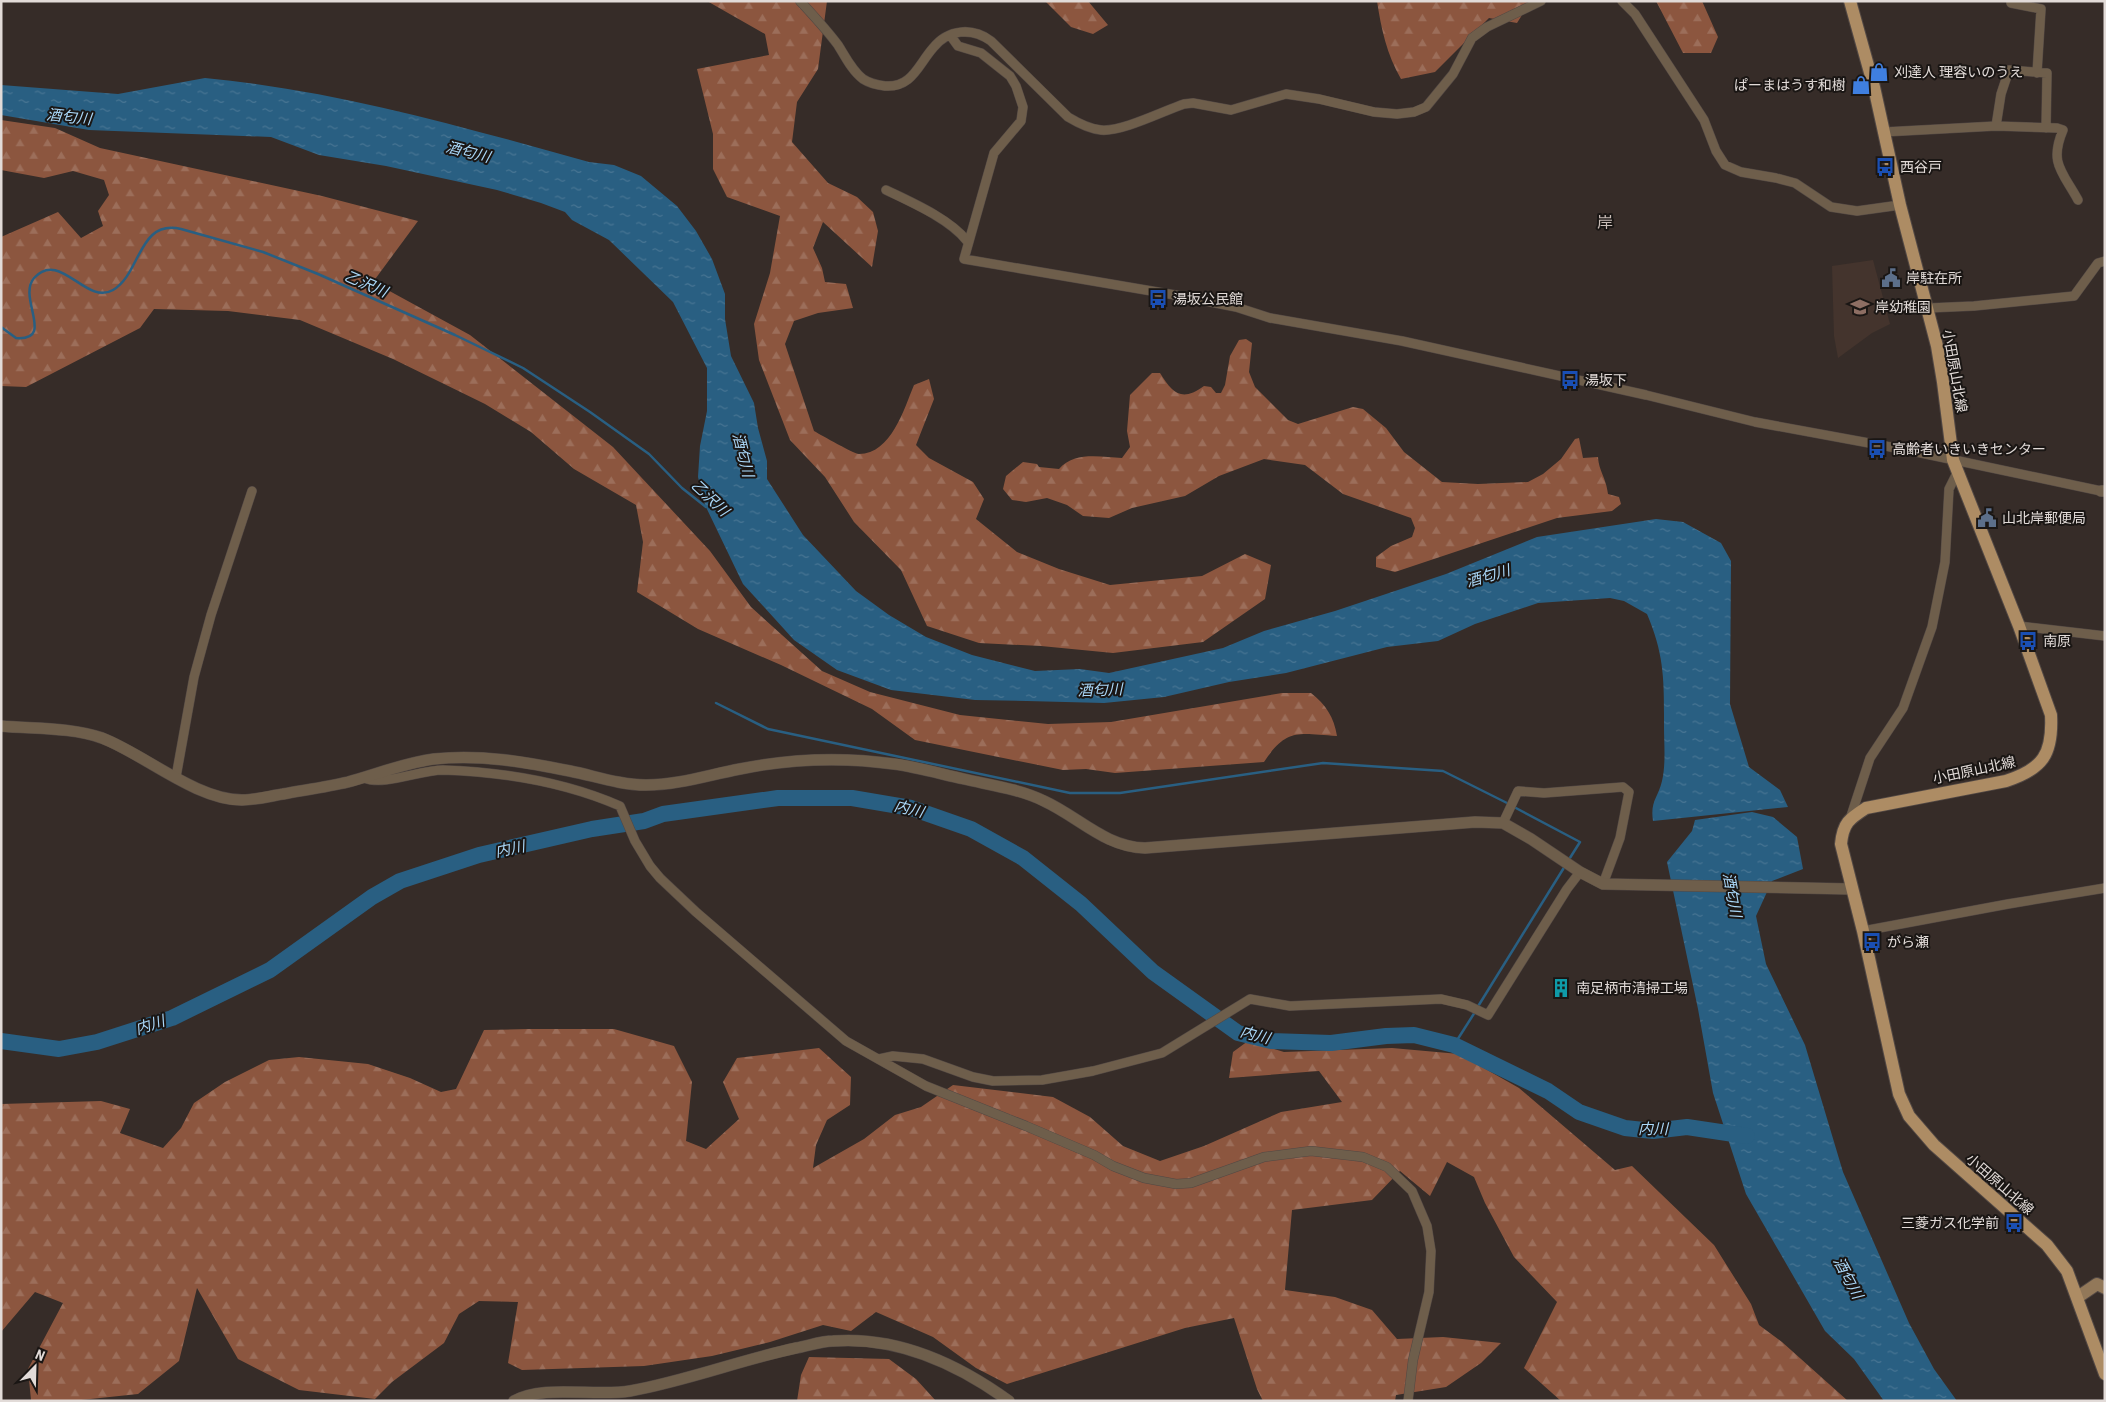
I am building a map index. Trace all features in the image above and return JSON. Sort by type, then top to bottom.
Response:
[{"type":"main road","name":"小田原山北線","points":[[1850,1],[1874,87],[1900,205],[1928,308],[1943,382],[1953,460],[2019,626],[2051,715],[2052,731],[2049,747],[2044,759],[2034,770],[2006,781],[1866,808],[1850,819],[1842,831],[1841,844],[1863,932],[1899,1094],[1909,1116],[1934,1145],[2047,1245],[2067,1271],[2105,1374]]},
{"type":"main road","points":[[2078,1297],[2097,1284],[2105,1288]]},
{"type":"street","points":[[800,1],[824,26],[859,75],[875,84],[891,86],[906,82],[919,69],[933,48],[950,35],[965,31],[985,36],[1059,110],[1077,123],[1094,129],[1120,127],[1184,104],[1193,103],[1231,110],[1286,94],[1320,98],[1374,112],[1397,114],[1414,112],[1426,107],[1452,74],[1472,38],[1487,27],[1540,1]]},
{"type":"street","points":[[1622,1],[1634,14],[1704,120],[1716,151],[1726,165],[1740,172],[1795,183],[1831,207],[1857,211],[1900,205]]},
{"type":"street","points":[[2012,1],[2011,3],[2041,9],[2037,72]]},
{"type":"street","points":[[950,35],[958,46],[981,53],[1010,76],[1016,86],[1023,107],[1021,121],[994,153],[981,202],[967,241],[964,259],[1236,307],[1270,318],[1402,341],[1646,395],[1755,422],[2103,491]]},
{"type":"street","points":[[1996,126],[2000,94],[2009,70],[2047,73],[2046,128]]},
{"type":"street","points":[[1884,132],[1996,126],[2063,130],[2056,147],[2056,161],[2078,200]]},
{"type":"street","points":[[886,190],[960,231],[967,241]]},
{"type":"street","points":[[1928,308],[1974,306],[2074,296],[2098,263],[2105,260]]},
{"type":"street","points":[[1850,819],[1870,758],[1903,708],[1932,627],[1945,562],[1949,489],[1957,472]]},
{"type":"street","points":[[176,777],[194,677],[252,491]]},
{"type":"street","points":[[2019,626],[2105,636]]},
{"type":"street","points":[[1,726],[90,734],[104,739],[176,777],[226,799],[244,800],[329,786],[407,765],[434,760],[503,758],[618,782],[644,785],[679,783],[740,769],[795,762],[864,761],[895,764],[990,784],[1043,800],[1114,842],[1130,848],[1504,820],[1560,860],[1580,872],[1603,881],[1620,884],[1851,889]]},
{"type":"street","points":[[363,777],[376,780],[442,770],[519,778],[566,786],[620,806],[635,841],[660,878],[720,934],[846,1041],[926,1086],[1068,1144],[1144,1178],[1176,1184],[1191,1183],[1264,1157],[1311,1151],[1363,1157],[1387,1167],[1412,1191],[1427,1226],[1431,1251],[1430,1292],[1413,1360],[1408,1401]]},
{"type":"street","points":[[1504,820],[1518,791],[1544,793],[1623,787],[1629,792],[1620,838],[1603,881]]},
{"type":"street","points":[[880,1059],[893,1056],[923,1059],[973,1077],[993,1081],[1042,1080],[1094,1071],[1162,1053],[1250,999],[1290,1006],[1441,999],[1467,1005],[1488,1015],[1580,872]]},
{"type":"street","points":[[1863,932],[2008,904],[2105,888]]},
{"type":"street","points":[[514,1401],[533,1393],[629,1391],[780,1351],[831,1341],[853,1340],[892,1344],[923,1354],[955,1368],[989,1387],[1009,1401]]},
{"type":"shaded area","name":"岸幼稚園","points":[[1873,260],[1890,324],[1872,333],[1838,358],[1834,336],[1832,266]]},
{"type":"green space","points":[[707,1],[827,1],[818,69],[797,102],[792,142],[828,183],[857,197],[873,212],[878,231],[872,267],[823,222],[813,248],[822,268],[825,282],[846,284],[853,308],[818,313],[794,321],[785,344],[814,431],[855,453],[870,452],[880,447],[895,428],[914,385],[929,379],[934,399],[916,445],[929,458],[973,482],[984,499],[976,519],[1017,552],[1059,569],[1110,585],[1202,576],[1245,554],[1271,565],[1265,599],[1203,642],[1113,653],[1041,646],[979,643],[927,626],[901,570],[854,522],[825,477],[790,440],[759,360],[754,324],[770,273],[780,216],[727,197],[713,169],[713,134],[697,69],[769,55],[765,34]]},
{"type":"green space","points":[[1045,1],[1088,1],[1108,25],[1093,34],[1071,27]]},
{"type":"green space","points":[[1377,1],[1531,1],[1517,23],[1489,18],[1435,72],[1401,79],[1385,41]]},
{"type":"green space","points":[[1656,1],[1702,1],[1718,37],[1711,53],[1683,53]]},
{"type":"green space","points":[[1,120],[55,128],[100,148],[322,196],[418,221],[373,282],[470,335],[613,447],[710,551],[751,607],[822,671],[870,692],[960,715],[1048,724],[1111,722],[1282,693],[1311,693],[1328,712],[1334,723],[1337,736],[1295,735],[1280,743],[1264,762],[1115,773],[1086,769],[1063,770],[915,740],[872,709],[781,665],[698,629],[637,592],[643,542],[636,505],[574,469],[531,432],[485,404],[393,359],[300,320],[228,311],[154,309],[140,328],[26,387],[1,386],[1,237],[58,212],[81,238],[103,226],[98,211],[109,195],[104,180],[73,171],[44,178],[1,170]]},
{"type":"green space","points":[[1246,339],[1252,343],[1249,372],[1255,387],[1288,420],[1298,424],[1353,407],[1363,409],[1386,428],[1404,452],[1442,482],[1478,484],[1528,482],[1543,474],[1561,459],[1575,439],[1579,438],[1583,458],[1598,457],[1608,494],[1619,497],[1621,504],[1612,511],[1557,518],[1395,572],[1376,567],[1376,557],[1391,546],[1412,537],[1415,528],[1411,518],[1343,494],[1305,465],[1264,459],[1219,476],[1185,496],[1132,508],[1109,518],[1083,516],[1067,505],[1047,498],[1026,502],[1012,500],[1003,489],[1006,476],[1023,462],[1037,464],[1039,467],[1059,469],[1065,463],[1080,457],[1122,458],[1130,447],[1127,431],[1130,395],[1152,373],[1160,373],[1169,386],[1179,393],[1190,394],[1204,386],[1211,387],[1216,393],[1221,393],[1225,385],[1230,356],[1239,340]]},
{"type":"green space","points":[[614,1029],[674,1046],[692,1082],[686,1141],[706,1149],[739,1119],[723,1082],[737,1058],[819,1048],[851,1077],[850,1105],[827,1120],[816,1145],[813,1168],[864,1139],[895,1115],[921,1107],[953,1085],[1053,1097],[1090,1117],[1123,1146],[1160,1161],[1204,1146],[1281,1112],[1342,1102],[1319,1071],[1229,1078],[1233,1052],[1248,1041],[1284,1052],[1392,1048],[1459,1054],[1519,1088],[1615,1170],[1632,1166],[1714,1245],[1751,1304],[1759,1325],[1782,1342],[1848,1401],[1561,1401],[1524,1368],[1557,1302],[1514,1257],[1485,1203],[1474,1177],[1447,1162],[1430,1196],[1400,1171],[1372,1200],[1292,1210],[1285,1290],[1335,1297],[1372,1310],[1397,1339],[1443,1337],[1501,1343],[1481,1363],[1446,1387],[1396,1395],[1395,1401],[1263,1401],[1257,1389],[1234,1318],[1185,1328],[1007,1384],[976,1368],[933,1337],[876,1312],[851,1331],[823,1325],[770,1342],[712,1356],[644,1366],[522,1370],[508,1363],[518,1302],[479,1301],[459,1314],[444,1343],[392,1382],[375,1399],[299,1390],[238,1359],[197,1288],[179,1361],[138,1394],[81,1400],[31,1400],[28,1369],[63,1303],[35,1292],[1,1332],[1,1104],[101,1101],[130,1109],[120,1133],[163,1148],[181,1128],[194,1103],[225,1082],[269,1060],[299,1057],[368,1064],[410,1078],[441,1092],[456,1089],[484,1030]]},
{"type":"green space","points":[[809,1357],[889,1359],[916,1379],[936,1401],[797,1401],[801,1375]]},
{"type":"water","name":"酒匂川","points":[[205,78],[302,91],[398,111],[589,162],[614,165],[641,176],[677,206],[696,231],[712,259],[725,294],[725,319],[731,356],[754,403],[758,428],[767,461],[767,479],[803,535],[856,591],[889,615],[926,637],[972,655],[1035,671],[1080,669],[1109,673],[1223,648],[1264,631],[1335,611],[1446,574],[1537,537],[1656,519],[1683,522],[1721,543],[1731,561],[1730,704],[1749,767],[1780,790],[1788,807],[1653,821],[1652,814],[1662,781],[1664,761],[1663,683],[1660,657],[1647,614],[1624,601],[1610,598],[1538,603],[1475,624],[1438,641],[1387,647],[1286,673],[1229,682],[1164,697],[1104,703],[975,700],[891,690],[837,670],[794,640],[743,584],[705,505],[698,477],[700,446],[707,411],[707,368],[673,302],[609,240],[572,220],[565,212],[541,203],[497,190],[386,166],[319,155],[271,137],[89,130],[1,115],[1,85],[118,94]]},
{"type":"water","name":"酒匂川","points":[[1752,812],[1773,817],[1797,837],[1803,869],[1772,881],[1756,916],[1766,964],[1805,1045],[1843,1172],[1909,1323],[1934,1369],[1957,1401],[1884,1401],[1854,1359],[1825,1331],[1746,1194],[1713,1093],[1698,1009],[1667,862],[1692,831],[1695,820]]},
{"type":"waterway","name":"乙沢川","points":[[1,327],[16,338],[28,337],[33,333],[35,326],[30,286],[34,278],[44,271],[54,270],[63,273],[93,291],[103,293],[113,290],[122,282],[141,250],[156,232],[167,228],[181,229],[263,252],[318,274],[455,335],[523,368],[649,454],[682,488],[706,507]]},
{"type":"waterway","points":[[716,703],[768,729],[1070,793],[1120,793],[1323,763],[1443,771],[1509,804]]},
{"type":"waterway","name":"内川","points":[[1,1041],[59,1049],[97,1042],[172,1018],[270,970],[372,897],[400,881],[479,855],[592,829],[644,821],[663,814],[778,798],[852,798],[911,808],[971,829],[1023,858],[1081,904],[1153,972],[1238,1033],[1271,1041],[1331,1043],[1386,1036],[1414,1035],[1454,1045],[1548,1091],[1579,1112],[1625,1128],[1653,1131],[1687,1127],[1747,1136]]},
{"type":"waterway","points":[[1514,807],[1580,842],[1568,861]]},
{"type":"waterway","points":[[1477,1008],[1565,866]]},
{"type":"waterway","points":[[1454,1045],[1475,1012]]},
{"type":"place","name":"刈達人 理容いのうえ","points":[[1879,72]]},
{"type":"place","name":"ぱーまはうす和樹","points":[[1861,85]]},
{"type":"place","name":"西谷戸","points":[[1885,167]]},
{"type":"place","name":"岸駐在所","points":[[1891,278]]},
{"type":"place","name":"湯坂公民館","points":[[1158,299]]},
{"type":"place","name":"岸幼稚園","points":[[1860,307]]},
{"type":"place","name":"湯坂下","points":[[1570,380]]},
{"type":"place","name":"高齢者いきいきセンター","points":[[1877,449]]},
{"type":"place","name":"山北岸郵便局","points":[[1987,518]]},
{"type":"place","name":"南原","points":[[2028,641]]},
{"type":"place","name":"がら瀬","points":[[1872,942]]},
{"type":"place","name":"南足柄市清掃工場","points":[[1561,988]]},
{"type":"place","name":"三菱ガス化学前","points":[[2014,1223]]},
{"type":"district","name":"岸","points":[[1605,222]]}]
